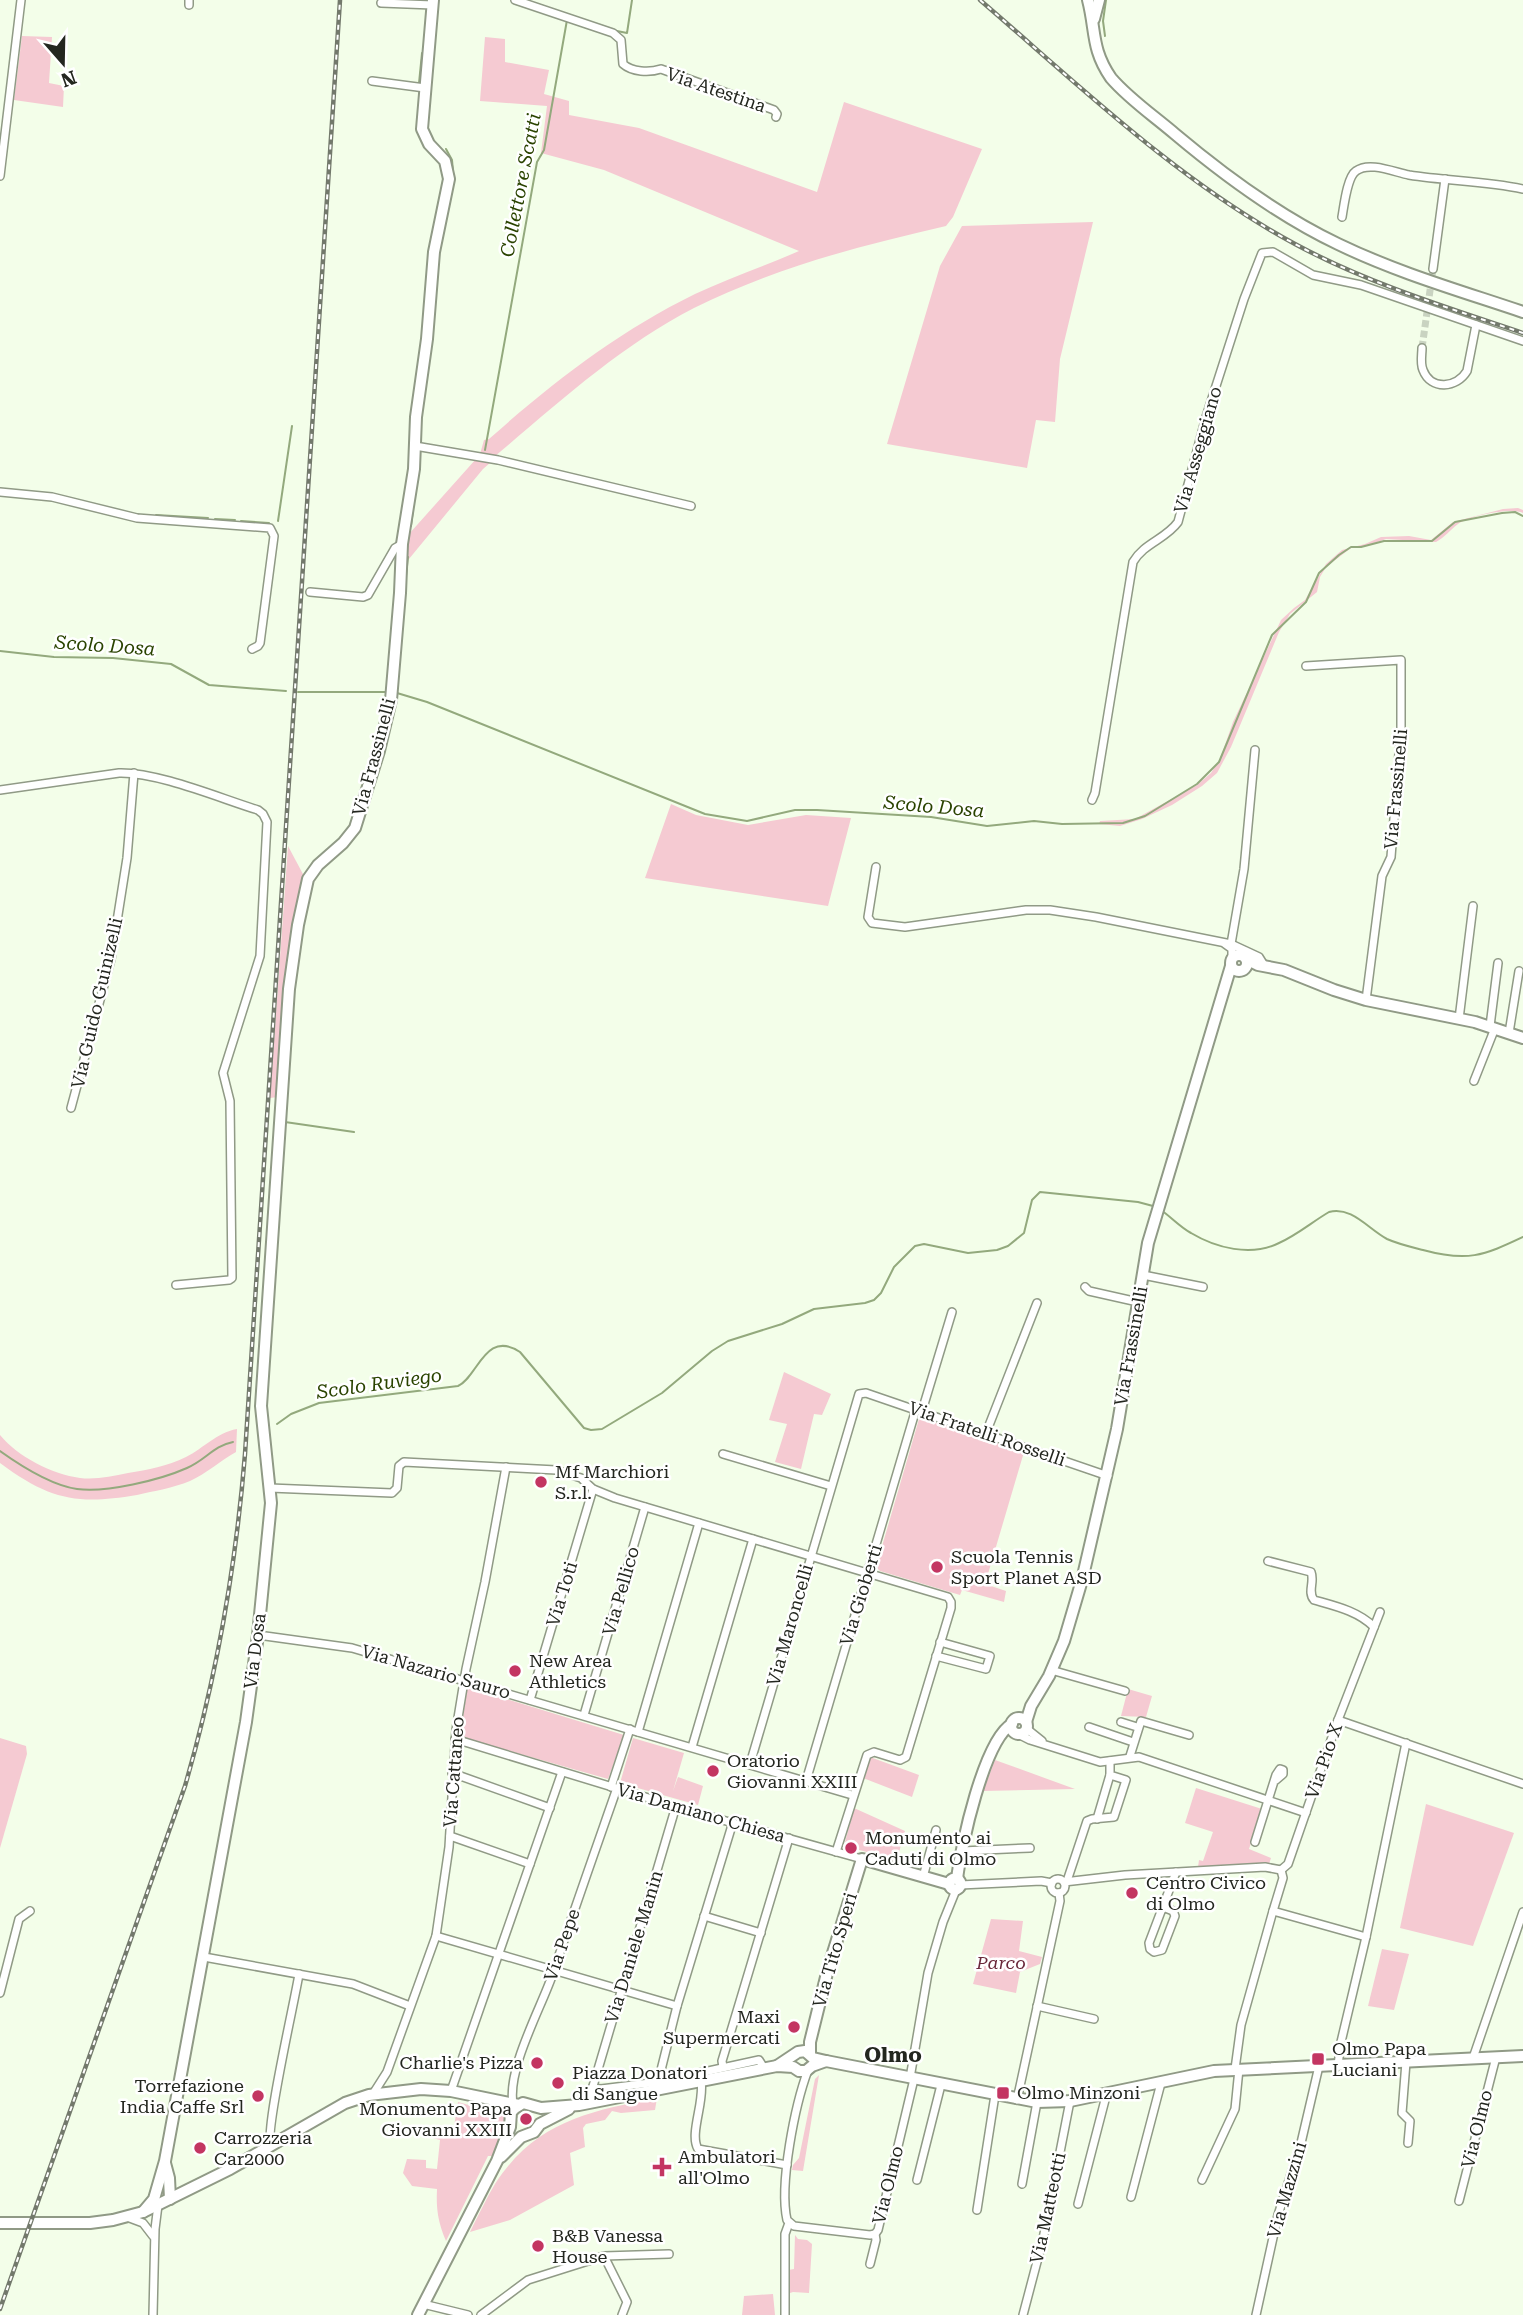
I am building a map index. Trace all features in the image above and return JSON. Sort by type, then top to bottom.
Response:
[{"type":"street","points":[[0,176],[21,0]]},
{"type":"street","name":"Via Atestina","points":[[515,0],[613,33],[621,40],[623,64],[629,68],[652,72],[661,69],[774,110],[777,112],[776,117]]},
{"type":"street","points":[[1088,0],[1099,57],[1116,84],[1193,149],[1271,206],[1337,244],[1378,262],[1523,312]]},
{"type":"street","points":[[1092,26],[1099,0]]},
{"type":"street","points":[[381,3],[433,2]]},
{"type":"street","name":"Via Frassinelli","points":[[280,1133],[289,989],[304,891],[312,872],[344,843],[355,828],[379,751],[391,695],[402,544],[412,487],[415,427],[427,339],[434,251],[449,174],[445,161],[429,144],[422,129],[433,2]]},
{"type":"street","points":[[372,81],[425,89]]},
{"type":"street","points":[[1342,217],[1350,179],[1357,170],[1371,167],[1445,180],[1500,184],[1523,189]]},
{"type":"street","points":[[1433,269],[1445,180]]},
{"type":"street","name":"Via Asseggiano","points":[[1092,800],[1133,562],[1144,548],[1166,535],[1178,522],[1206,417],[1259,259],[1265,251],[1273,251],[1313,275],[1361,285],[1476,325]]},
{"type":"street","points":[[1422,348],[1422,369],[1428,378],[1438,384],[1454,384],[1467,371],[1476,325],[1523,341]]},
{"type":"street","points":[[415,446],[498,460],[691,506]]},
{"type":"street","points":[[0,492],[52,497],[137,518],[270,528],[274,536],[260,643],[252,649]]},
{"type":"street","points":[[310,592],[363,597],[368,594],[395,548],[402,544]]},
{"type":"street","name":"Via Frassinelli","points":[[1306,666],[1401,660],[1402,728],[1391,857],[1382,876],[1366,1000]]},
{"type":"street","points":[[1228,944],[1244,869],[1255,750]]},
{"type":"street","points":[[0,790],[134,773],[258,810],[263,814],[268,827],[260,956],[223,1073],[229,1095],[232,1278],[176,1285]]},
{"type":"street","name":"Via Guido Guinizelli","points":[[71,1108],[111,959],[127,858],[134,773]]},
{"type":"street","points":[[876,867],[868,917],[872,923],[905,927],[1026,910],[1050,910],[1228,944],[1259,957],[1261,965]]},
{"type":"street","points":[[1459,1019],[1473,906]]},
{"type":"street","points":[[1228,944],[1237,949],[1239,963],[1284,970],[1366,1000],[1459,1019],[1523,1038]]},
{"type":"street","name":"Via Frassinelli","points":[[912,2078],[928,1973],[956,1881],[968,1818],[998,1740],[1003,1731],[1019,1726],[1065,1641],[1108,1476],[1155,1214],[1227,984],[1239,963]]},
{"type":"street","points":[[1474,1081],[1492,1027],[1498,963]]},
{"type":"street","points":[[1509,1033],[1519,971]]},
{"type":"street","name":"Via Dosa","points":[[164,2179],[246,1722],[258,1635],[270,1488],[261,1406],[280,1133]]},
{"type":"street","points":[[1143,1275],[1203,1287]]},
{"type":"street","points":[[1085,1287],[1090,1291],[1138,1302]]},
{"type":"street","points":[[986,1433],[1037,1303]]},
{"type":"street","name":"Via Gioberti","points":[[806,1781],[919,1410],[953,1312]]},
{"type":"street","name":"Via Maroncelli","points":[[750,1765],[858,1396],[861,1392],[866,1393]]},
{"type":"street","name":"Via Fratelli Rosselli","points":[[866,1393],[1108,1476]]},
{"type":"street","points":[[723,1454],[831,1486]]},
{"type":"street","points":[[270,1488],[392,1493],[397,1488],[399,1466],[404,1462],[556,1470],[581,1478],[593,1489],[645,1507],[950,1598],[951,1605],[906,1757],[900,1760],[874,1752],[865,1758],[836,1852]]},
{"type":"street","name":"Via Cattaneo","points":[[378,2093],[436,1936],[450,1836],[455,1739],[506,1467]]},
{"type":"street","name":"Via Toti","points":[[530,1700],[593,1489]]},
{"type":"street","name":"Via Pellico","points":[[584,1716],[645,1507]]},
{"type":"street","name":"Via Pepe","points":[[516,2104],[513,2084],[518,2066],[554,1970],[634,1730],[699,1523]]},
{"type":"street","points":[[692,1748],[753,1539]]},
{"type":"street","points":[[1268,1561],[1311,1572],[1313,1577],[1310,1592],[1314,1600],[1357,1614],[1374,1627]]},
{"type":"street","name":"Via Pio X","points":[[1274,1910],[1283,1878],[1281,1870],[1288,1864],[1338,1720],[1380,1612]]},
{"type":"street","name":"Via Nazario Sauro","points":[[258,1635],[352,1648],[852,1795]]},
{"type":"street","points":[[936,1656],[986,1670],[990,1656],[940,1642]]},
{"type":"street","points":[[1051,1670],[1125,1691]]},
{"type":"street","points":[[1130,1756],[1142,1720],[1189,1735]]},
{"type":"street","points":[[1338,1720],[1523,1784]]},
{"type":"street","points":[[1121,1722],[1138,1727]]},
{"type":"street","points":[[1019,1726],[1030,1740],[1100,1762],[1130,1756],[1139,1757],[1306,1813]]},
{"type":"street","points":[[1089,1727],[1133,1742]]},
{"type":"street","name":"Via Damiano Chiesa","points":[[455,1739],[923,1877],[956,1881],[1052,1883],[1057,1878],[1066,1881],[1265,1867],[1281,1870]]},
{"type":"street","points":[[1338,2065],[1406,1744]]},
{"type":"street","points":[[1097,1819],[1110,1775],[1110,1760]]},
{"type":"street","points":[[451,2091],[562,1772]]},
{"type":"street","points":[[452,1773],[550,1808]]},
{"type":"street","points":[[1059,1893],[1064,1890],[1087,1821],[1114,1817],[1126,1780],[1110,1775]]},
{"type":"street","points":[[1255,1842],[1276,1780]]},
{"type":"street","name":"Via Daniele Manin","points":[[584,2104],[592,2088],[676,1806]]},
{"type":"street","points":[[658,2085],[677,2006],[733,1822]]},
{"type":"street","points":[[923,1877],[936,1829]]},
{"type":"street","points":[[450,1836],[530,1864]]},
{"type":"street","points":[[723,2067],[722,2062],[789,1838]]},
{"type":"street","points":[[962,1851],[1030,1848]]},
{"type":"street","name":"Via Tito Speri","points":[[811,2062],[810,2042],[828,1969],[862,1859]]},
{"type":"street","points":[[1163,1907],[1173,1911],[1175,1916],[1163,1950],[1154,1952],[1149,1945],[1163,1907],[1176,1872]]},
{"type":"street","points":[[1052,1883],[1052,1890],[1059,1893]]},
{"type":"street","points":[[1017,2099],[1060,1901],[1059,1893]]},
{"type":"street","points":[[1202,2180],[1235,2109],[1241,2025],[1274,1910],[1366,1937]]},
{"type":"street","points":[[0,1993],[19,1919],[30,1911]]},
{"type":"street","points":[[1473,2058],[1523,1912]]},
{"type":"street","points":[[704,1916],[761,1933]]},
{"type":"street","points":[[436,1936],[677,2006]]},
{"type":"street","points":[[204,1957],[353,1984],[410,2006]]},
{"type":"street","points":[[271,2146],[268,2142],[272,2112],[299,1974]]},
{"type":"street","points":[[1037,2006],[1094,2019]]},
{"type":"street","points":[[795,2061],[810,2042]]},
{"type":"street","points":[[592,2088],[701,2081],[795,2061],[805,2051],[811,2062],[802,2087],[787,2165],[785,2215],[789,2223],[785,2234],[785,2315]]},
{"type":"street","points":[[811,2062],[826,2062],[1037,2102],[1070,2101],[1214,2071],[1523,2056]]},
{"type":"street","name":"Via Olmo","points":[[1459,2201],[1496,2057]]},
{"type":"street","points":[[0,2224],[90,2223],[143,2212],[271,2146],[345,2103],[378,2093],[399,2090],[451,2091],[550,2108],[584,2104],[759,2060],[764,2068]]},
{"type":"street","points":[[795,2061],[803,2072],[811,2062]]},
{"type":"street","points":[[795,2061],[802,2087]]},
{"type":"street","points":[[1406,2062],[1402,2113],[1410,2121],[1408,2143]]},
{"type":"street","name":"Via Mazzini","points":[[1256,2315],[1278,2215],[1301,2143],[1319,2066]]},
{"type":"street","points":[[387,2072],[391,2084],[399,2090]]},
{"type":"street","name":"Via Olmo","points":[[789,2223],[794,2226],[874,2234],[878,2230],[912,2078]]},
{"type":"street","points":[[701,2081],[702,2094],[694,2142],[698,2149],[787,2165]]},
{"type":"street","points":[[1131,2197],[1161,2082]]},
{"type":"street","name":"Via Olmo","points":[[917,2180],[942,2085]]},
{"type":"street","points":[[466,2094],[503,2109],[516,2131],[524,2134],[534,2132],[540,2124],[584,2104]]},
{"type":"street","points":[[977,2210],[995,2095]]},
{"type":"street","points":[[1077,2204],[1105,2100],[1104,2095]]},
{"type":"street","name":"Via Matteotti","points":[[1023,2315],[1043,2239],[1070,2101]]},
{"type":"street","points":[[1023,2184],[1037,2102]]},
{"type":"street","points":[[468,2315],[420,2310],[497,2161],[511,2112],[516,2104]]},
{"type":"street","points":[[536,2107],[540,2124]]},
{"type":"street","points":[[497,2161],[524,2134]]},
{"type":"street","points":[[164,2179],[189,2190]]},
{"type":"street","points":[[164,2179],[170,2199]]},
{"type":"street","points":[[143,2212],[154,2199],[164,2179]]},
{"type":"street","points":[[153,2315],[158,2205]]},
{"type":"street","points":[[127,2217],[143,2223],[155,2240]]},
{"type":"street","points":[[870,2264],[876,2239],[874,2234]]},
{"type":"street","points":[[481,2315],[528,2280],[604,2256],[669,2254]]},
{"type":"street","points":[[604,2256],[627,2302],[622,2315]]},
{"type":"green space","points":[[22,36],[52,37],[49,83],[64,86],[63,107],[14,100]]},
{"type":"green space","points":[[485,37],[505,39],[505,62],[549,70],[544,94],[569,101],[569,115],[639,128],[817,192],[844,102],[982,149],[953,217],[946,226],[786,270],[694,308],[615,358],[494,457],[480,454],[484,440],[489,439],[537,398],[613,341],[695,294],[799,251],[604,170],[541,153],[547,106],[480,101]]},
{"type":"green space","points":[[1093,222],[1060,359],[1055,422],[1036,420],[1027,468],[887,444],[940,266],[962,226]]},
{"type":"green space","points":[[476,459],[491,462],[404,565],[409,534]]},
{"type":"green space","points":[[1503,509],[1523,510],[1523,513],[1500,512],[1463,521],[1436,542],[1386,539],[1351,548],[1326,567],[1320,577],[1317,592],[1290,614],[1279,632],[1231,747],[1217,773],[1172,805],[1142,819],[1120,826],[1099,824],[1100,821],[1135,819],[1197,785],[1211,773],[1220,759],[1233,722],[1281,620],[1305,600],[1326,564],[1342,550],[1381,537],[1409,536],[1431,540],[1453,522]]},
{"type":"green space","points":[[671,804],[696,815],[748,825],[806,815],[851,818],[828,906],[645,878]]},
{"type":"green space","points":[[288,846],[304,876],[278,1097],[270,1098]]},
{"type":"green space","points":[[784,1372],[831,1394],[822,1415],[814,1414],[801,1469],[775,1462],[787,1424],[769,1420]]},
{"type":"green space","points":[[919,1419],[946,1425],[1024,1452],[985,1584],[1006,1591],[1004,1602],[962,1590],[960,1595],[880,1571],[876,1567]]},
{"type":"green space","points":[[237,1429],[236,1452],[196,1478],[137,1495],[97,1499],[65,1497],[34,1485],[0,1463],[0,1435],[16,1450],[47,1468],[80,1478],[104,1477],[172,1463]]},
{"type":"green space","points":[[470,1688],[624,1735],[608,1779],[460,1737],[467,1690]]},
{"type":"green space","points":[[1128,1689],[1152,1696],[1146,1717],[1121,1716]]},
{"type":"green space","points":[[0,1738],[26,1746],[27,1754],[0,1848]]},
{"type":"green space","points":[[633,1738],[684,1753],[673,1791],[678,1777],[703,1786],[698,1805],[620,1783]]},
{"type":"green space","points":[[870,1757],[919,1775],[912,1797],[863,1778]]},
{"type":"green space","points":[[995,1760],[1075,1789],[983,1791]]},
{"type":"green space","points":[[1196,1788],[1262,1809],[1249,1849],[1271,1858],[1269,1864],[1198,1867],[1199,1860],[1203,1861],[1213,1832],[1185,1823]]},
{"type":"green space","points":[[1426,1804],[1514,1833],[1473,1946],[1400,1928]]},
{"type":"green space","points":[[854,1808],[905,1831],[896,1863],[890,1858],[844,1846]]},
{"type":"green space","name":"Parco","points":[[991,1919],[1023,1921],[1019,1951],[1042,1957],[1040,1964],[1020,1972],[1016,1993],[973,1984]]},
{"type":"green space","points":[[1382,1949],[1409,1954],[1394,2010],[1368,2006]]},
{"type":"green space","points":[[819,2075],[803,2171],[792,2170],[799,2158],[815,2079]]},
{"type":"green space","points":[[657,2098],[655,2110],[621,2113],[612,2111],[605,2120],[586,2124],[583,2128],[585,2147],[570,2153],[574,2185],[510,2220],[470,2232],[495,2184],[511,2163],[546,2133],[586,2115]]},
{"type":"green space","points":[[458,2102],[504,2115],[507,2119],[499,2146],[493,2156],[488,2156],[446,2241],[438,2215],[437,2189],[412,2186],[403,2173],[407,2159],[426,2160],[426,2168],[437,2169],[440,2140],[428,2135],[429,2130],[453,2133]]},
{"type":"green space","points":[[795,2235],[798,2239],[812,2244],[809,2293],[787,2294],[788,2270],[794,2269]]},
{"type":"green space","points":[[773,2294],[775,2315],[742,2315],[744,2296]]},
{"type":"waterway","name":"Collettore Scatti","points":[[617,31],[627,33],[632,0]]},
{"type":"waterway","points":[[1105,36],[1103,21],[1106,0]]},
{"type":"waterway","name":"Collettore Scatti","points":[[485,450],[537,162],[544,150],[567,20]]},
{"type":"waterway","points":[[419,83],[422,53]]},
{"type":"waterway","points":[[446,149],[452,160],[453,171]]},
{"type":"waterway","points":[[437,210],[439,201]]},
{"type":"waterway","points":[[410,445],[411,419]]},
{"type":"waterway","points":[[278,521],[292,426]]},
{"type":"waterway","points":[[411,526],[413,510]]},
{"type":"waterway","name":"Scolo Dosa","points":[[397,693],[427,702],[705,814],[747,821],[795,810],[817,810],[931,817],[987,826],[1034,821],[1062,824],[1123,823],[1145,816],[1197,784],[1219,762],[1272,635],[1306,602],[1319,573],[1339,555],[1351,547],[1384,541],[1432,541],[1455,522],[1502,513],[1515,512],[1523,516]]},
{"type":"waterway","points":[[156,515],[208,518]]},
{"type":"waterway","points":[[215,519],[235,520]]},
{"type":"waterway","points":[[241,521],[269,523]]},
{"type":"waterway","points":[[406,576],[408,557]]},
{"type":"waterway","name":"Scolo Dosa","points":[[0,651],[171,664],[209,685],[286,691]]},
{"type":"waterway","name":"Scolo Dosa","points":[[298,692],[388,692]]},
{"type":"waterway","points":[[285,1122],[354,1132]]},
{"type":"waterway","name":"Scolo Ruviego","points":[[277,1424],[291,1414],[319,1403],[458,1386],[490,1350],[498,1346],[508,1346],[520,1352],[584,1428],[602,1429],[662,1393],[728,1341],[782,1324],[814,1309],[874,1300],[881,1293],[894,1267],[915,1246],[924,1244],[968,1253],[1008,1246],[1024,1233],[1032,1200],[1040,1192],[1138,1202],[1153,1206]]},
{"type":"waterway","name":"Scolo Ruviego","points":[[1161,1210],[1183,1228],[1211,1243],[1245,1250],[1279,1243],[1329,1212],[1337,1211],[1352,1215],[1391,1241],[1452,1256],[1485,1253],[1523,1237]]},
{"type":"waterway","name":"Scolo Ruviego","points":[[0,1451],[46,1479],[67,1487],[89,1490],[133,1484],[176,1473],[233,1442]]},
{"type":"tunnel","points":[[1422,348],[1433,269]]},
{"type":"railway","points":[[0,2309],[185,1786],[206,1705],[230,1580],[245,1454],[340,0]]},
{"type":"railway","points":[[980,0],[1131,131],[1170,162],[1252,219],[1350,271],[1523,333]]},
{"type":"place","name":"Mf Marchiori S.r.l.","points":[[541,1482]]},
{"type":"place","name":"Scuola Tennis Sport Planet ASD","points":[[937,1567]]},
{"type":"place","name":"New Area Athletics","points":[[515,1671]]},
{"type":"place","name":"Oratorio Giovanni XXIII","points":[[713,1771]]},
{"type":"place","name":"Monumento ai Caduti di Olmo","points":[[851,1848]]},
{"type":"place","name":"Centro Civico di Olmo","points":[[1132,1893]]},
{"type":"place","name":"Maxi Supermercati","points":[[794,2027]]},
{"type":"place","name":"Olmo Papa Luciani","points":[[1318,2059]]},
{"type":"place","name":"Charlie's Pizza","points":[[537,2063]]},
{"type":"place","name":"Piazza Donatori di Sangue","points":[[558,2083]]},
{"type":"place","name":"Olmo Minzoni","points":[[1003,2093]]},
{"type":"place","name":"Torrefazione India Caffe Srl","points":[[258,2096]]},
{"type":"place","name":"Monumento Papa Giovanni XXIII","points":[[526,2119]]},
{"type":"place","name":"Carrozzeria Car2000","points":[[200,2148]]},
{"type":"place","name":"Ambulatori all'Olmo","points":[[662,2167]]},
{"type":"place","name":"B&B Vanessa House","points":[[538,2246]]},
{"type":"district","name":"Olmo","points":[[893,2055]]}]
